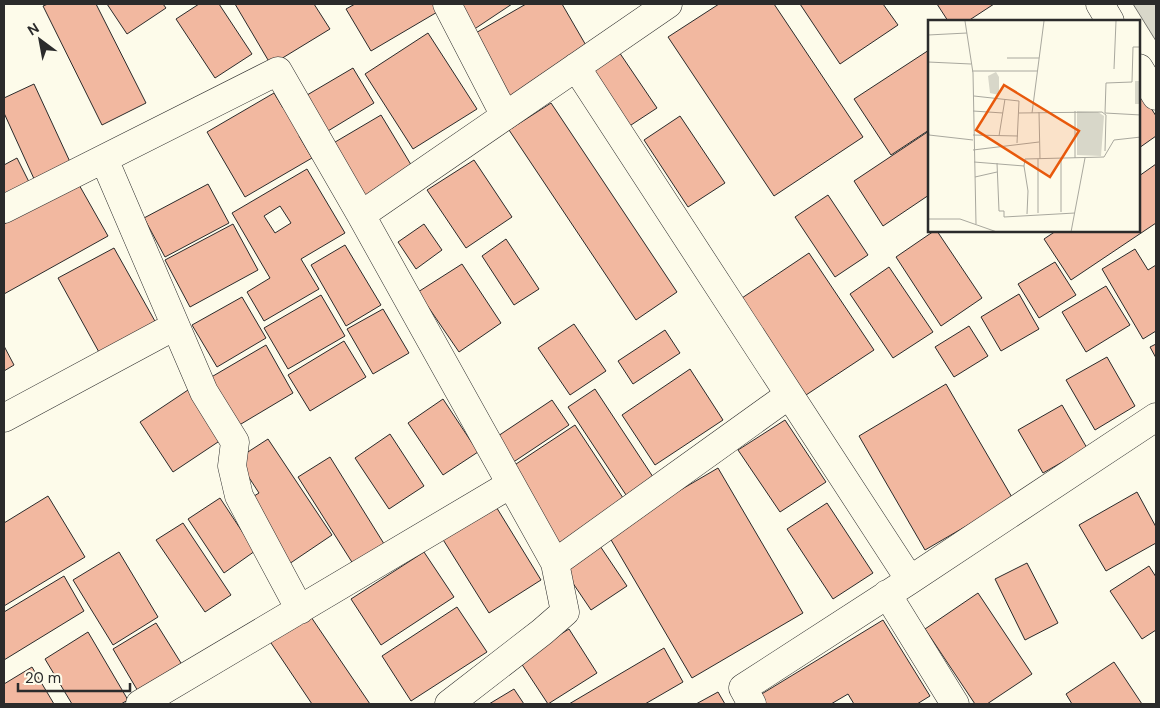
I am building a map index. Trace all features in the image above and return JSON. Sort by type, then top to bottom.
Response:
[{"type":"street","points":[[447,4],[505,116]]},
{"type":"street","points":[[361,216],[668,4]]},
{"type":"street","points":[[1100,4],[1109,20]]},
{"type":"street","points":[[576,67],[789,395],[899,587],[955,704]]},
{"type":"street","points":[[1140,70],[1156,96]]},
{"type":"street","points":[[4,209],[278,71],[555,563],[565,612],[449,704]]},
{"type":"street","points":[[104,159],[204,392],[235,442],[232,466],[239,496],[300,610]]},
{"type":"street","points":[[4,418],[175,326]]},
{"type":"street","points":[[555,563],[789,395]]},
{"type":"street","points":[[752,704],[744,688],[1153,424]]},
{"type":"street","points":[[140,704],[511,484]]},
{"type":"shaded area","points":[[1133,4],[1156,4],[1156,41]]},
{"type":"building","points":[[48,4],[96,4],[146,103],[102,125],[43,6]]},
{"type":"building","points":[[107,4],[163,4],[166,8],[127,34]]},
{"type":"building","points":[[199,4],[219,4],[252,54],[215,78],[176,19]]},
{"type":"building","points":[[235,4],[314,4],[330,29],[271,65]]},
{"type":"building","points":[[355,4],[435,4],[439,11],[371,51],[346,9]]},
{"type":"building","points":[[456,4],[512,4],[473,30]]},
{"type":"building","points":[[526,4],[562,4],[591,54],[506,103],[467,38]]},
{"type":"building","points":[[719,4],[774,4],[863,137],[774,196],[668,37]]},
{"type":"building","points":[[800,4],[883,4],[898,25],[840,64]]},
{"type":"building","points":[[937,4],[994,4],[970,20],[947,20]]},
{"type":"building","points":[[428,33],[477,109],[413,149],[365,74]]},
{"type":"building","points":[[617,49],[657,108],[628,127],[588,67]]},
{"type":"building","points":[[928,51],[928,131],[891,155],[854,99]]},
{"type":"building","points":[[353,68],[374,103],[323,134],[302,98]]},
{"type":"building","points":[[34,84],[71,164],[35,181],[4,113],[4,98]]},
{"type":"building","points":[[1140,91],[1156,116],[1156,136],[1140,147]]},
{"type":"building","points":[[274,93],[283,108],[290,104],[306,132],[299,136],[312,158],[245,197],[207,132]]},
{"type":"building","points":[[551,103],[677,292],[636,320],[509,130]]},
{"type":"building","points":[[381,115],[413,168],[357,202],[325,148]]},
{"type":"building","points":[[680,116],[725,183],[688,207],[644,140]]},
{"type":"building","points":[[928,132],[928,196],[883,226],[854,181]]},
{"type":"building","points":[[17,158],[32,188],[4,203],[4,165]]},
{"type":"building","points":[[474,160],[512,217],[466,248],[427,190]]},
{"type":"building","points":[[1156,164],[1156,223],[1071,280],[1044,239],[1054,232],[1140,232],[1140,175]]},
{"type":"building","points":[[307,169],[345,233],[301,259],[319,289],[264,321],[247,292],[270,278],[232,213]],"holes":[[[280,206],[291,223],[275,233],[264,216]]]},
{"type":"building","points":[[78,183],[108,236],[4,294],[4,224]]},
{"type":"building","points":[[208,184],[229,223],[165,257],[144,218]]},
{"type":"building","points":[[828,195],[868,255],[835,277],[795,217]]},
{"type":"building","points":[[233,224],[258,270],[190,307],[165,260]]},
{"type":"building","points":[[424,224],[442,250],[416,269],[398,242]]},
{"type":"building","points":[[933,232],[938,232],[982,298],[941,326],[896,257]]},
{"type":"building","points":[[506,239],[539,289],[514,305],[482,256]]},
{"type":"building","points":[[345,245],[381,305],[346,326],[311,265]]},
{"type":"building","points":[[114,248],[156,323],[100,354],[58,278]]},
{"type":"building","points":[[1135,249],[1148,270],[1156,265],[1156,331],[1143,339],[1102,269]]},
{"type":"building","points":[[809,253],[874,350],[803,397],[739,300]]},
{"type":"building","points":[[1055,262],[1076,295],[1039,318],[1018,284]]},
{"type":"building","points":[[462,264],[501,323],[459,352],[418,292]]},
{"type":"building","points":[[889,267],[933,332],[893,358],[850,294]]},
{"type":"building","points":[[1106,286],[1130,325],[1086,352],[1062,312]]},
{"type":"building","points":[[1019,294],[1039,329],[1001,351],[981,317]]},
{"type":"building","points":[[321,295],[345,336],[288,369],[264,328]]},
{"type":"building","points":[[242,297],[266,338],[217,367],[192,325]]},
{"type":"building","points":[[383,309],[409,353],[373,374],[347,329]]},
{"type":"building","points":[[574,324],[606,371],[570,395],[538,348]]},
{"type":"building","points":[[969,326],[988,356],[954,377],[935,347]]},
{"type":"building","points":[[665,330],[680,353],[633,384],[618,361]]},
{"type":"building","points":[[344,341],[366,377],[310,411],[288,375]]},
{"type":"building","points":[[1156,344],[1156,358],[1150,347]]},
{"type":"building","points":[[266,345],[293,393],[236,427],[208,379]]},
{"type":"building","points":[[4,346],[14,365],[4,371]]},
{"type":"building","points":[[1107,357],[1135,406],[1095,430],[1066,380]]},
{"type":"building","points":[[690,369],[723,420],[655,465],[622,415]]},
{"type":"building","points":[[946,384],[1013,499],[925,550],[859,436]]},
{"type":"building","points":[[595,389],[659,486],[632,504],[568,407]]},
{"type":"building","points":[[188,390],[221,440],[173,472],[140,422]]},
{"type":"building","points":[[443,399],[478,452],[443,475],[408,423]]},
{"type":"building","points":[[552,400],[569,425],[512,463],[495,438]]},
{"type":"building","points":[[1062,405],[1087,448],[1043,473],[1018,430]]},
{"type":"building","points":[[785,420],[826,482],[780,512],[738,450]]},
{"type":"building","points":[[575,425],[629,507],[564,550],[510,468]]},
{"type":"building","points":[[390,434],[424,486],[389,509],[355,458]]},
{"type":"building","points":[[268,439],[332,535],[289,564],[246,501],[259,493],[237,459]]},
{"type":"building","points":[[330,457],[386,547],[355,567],[298,477]]},
{"type":"building","points":[[718,468],[803,613],[692,678],[607,533]]},
{"type":"building","points":[[1137,492],[1156,527],[1156,543],[1106,571],[1079,525]]},
{"type":"building","points":[[48,496],[85,557],[4,606],[4,523]]},
{"type":"building","points":[[220,498],[255,551],[224,573],[188,519]]},
{"type":"building","points":[[827,503],[873,573],[833,599],[787,529]]},
{"type":"building","points":[[495,505],[541,580],[489,613],[442,538]]},
{"type":"building","points":[[183,523],[231,595],[205,612],[156,540]]},
{"type":"building","points":[[598,543],[627,586],[591,610],[562,567]]},
{"type":"building","points":[[119,552],[158,617],[113,645],[73,580]]},
{"type":"building","points":[[424,552],[454,597],[381,645],[351,599]]},
{"type":"building","points":[[1027,563],[1058,623],[1025,640],[995,579]]},
{"type":"building","points":[[1149,566],[1156,577],[1156,630],[1142,639],[1110,591]]},
{"type":"building","points":[[64,576],[84,611],[4,660],[4,612]]},
{"type":"building","points":[[978,593],[1032,674],[987,704],[975,704],[925,629]]},
{"type":"building","points":[[457,607],[487,652],[411,701],[382,656]]},
{"type":"building","points":[[309,614],[370,704],[312,704],[269,640]]},
{"type":"building","points":[[883,620],[930,696],[917,704],[854,704],[848,694],[831,704],[766,704],[760,695]]},
{"type":"building","points":[[156,623],[186,671],[142,698],[113,649]]},
{"type":"building","points":[[569,629],[597,673],[548,704],[519,660]]},
{"type":"building","points":[[88,632],[128,700],[121,704],[72,704],[45,659]]},
{"type":"building","points":[[664,648],[683,682],[645,704],[569,704]]},
{"type":"building","points":[[1114,662],[1142,704],[1072,704],[1066,694]]},
{"type":"building","points":[[32,667],[54,704],[4,704],[4,684]]},
{"type":"building","points":[[514,689],[524,704],[489,704]]},
{"type":"building","points":[[718,692],[725,704],[696,704]]}]
